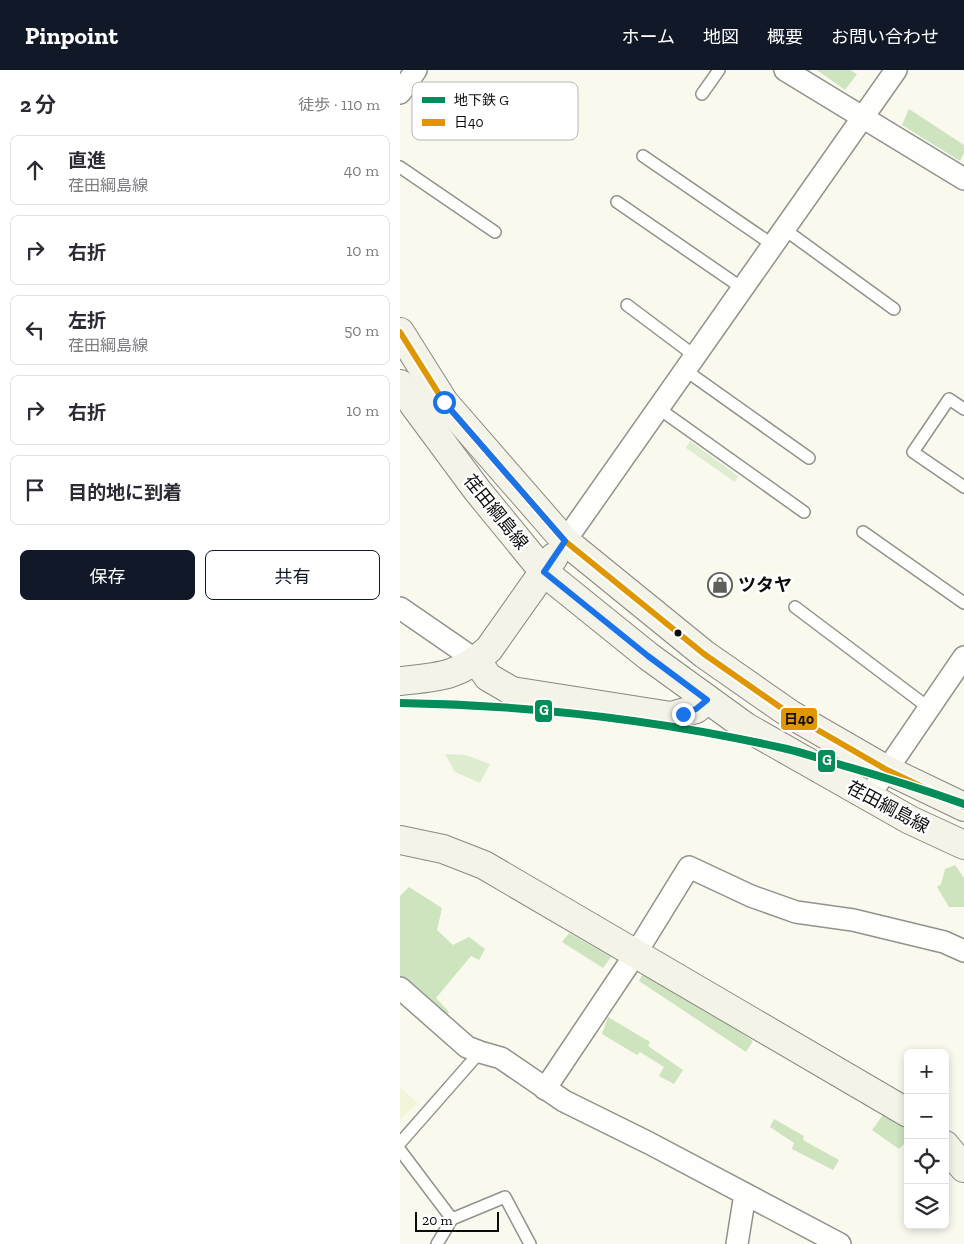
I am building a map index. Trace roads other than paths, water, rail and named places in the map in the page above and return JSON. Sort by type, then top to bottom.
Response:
[{"type":"main road","name":"荏田綱島線","points":[[400,332],[444,402],[565,541],[720,665],[790,714],[887,770],[964,807]]},
{"type":"main road","name":"荏田綱島線","points":[[400,384],[477,490],[544,572],[648,656],[746,727],[910,820],[964,845]]},
{"type":"main road","points":[[400,681],[459,672],[477,660],[489,649],[565,541]]},
{"type":"main road","points":[[477,660],[488,678],[512,691],[521,693],[671,716],[696,709],[707,700]]},
{"type":"main road","points":[[400,840],[443,849],[484,865],[904,1111]]},
{"type":"street","points":[[400,93],[416,70]]},
{"type":"street","points":[[786,70],[964,179]]},
{"type":"street","points":[[565,541],[896,70]]},
{"type":"street","points":[[400,608],[477,660]]},
{"type":"street","points":[[869,796],[964,657]]},
{"type":"street","points":[[545,1089],[636,953],[690,867],[750,896],[796,912],[853,920],[944,942],[964,951]]},
{"type":"street","points":[[400,988],[468,1046],[480,1052],[501,1058],[564,1101],[840,1244]]},
{"type":"street","points":[[736,1244],[746,1194]]},
{"type":"lane","points":[[702,94],[719,70]]},
{"type":"lane","points":[[643,156],[894,309]]},
{"type":"lane","points":[[400,167],[495,232]]},
{"type":"lane","points":[[617,202],[742,288]]},
{"type":"lane","points":[[627,305],[690,363],[809,458]]},
{"type":"lane","points":[[964,409],[949,399],[913,452],[964,487]]},
{"type":"lane","points":[[658,408],[804,512]]},
{"type":"lane","points":[[863,532],[964,603]]},
{"type":"lane","points":[[795,607],[929,708]]},
{"type":"lane","points":[[400,1143],[480,1052]]},
{"type":"lane","points":[[400,1150],[452,1219]]},
{"type":"lane","points":[[437,1244],[452,1219],[505,1197],[530,1244]]},
{"type":"metro line","name":"G","points":[[400,703],[449,704],[546,711],[643,722],[691,730],[793,751],[964,804]]},
{"type":"place","name":"ツタヤ","points":[[720,585]]}]
